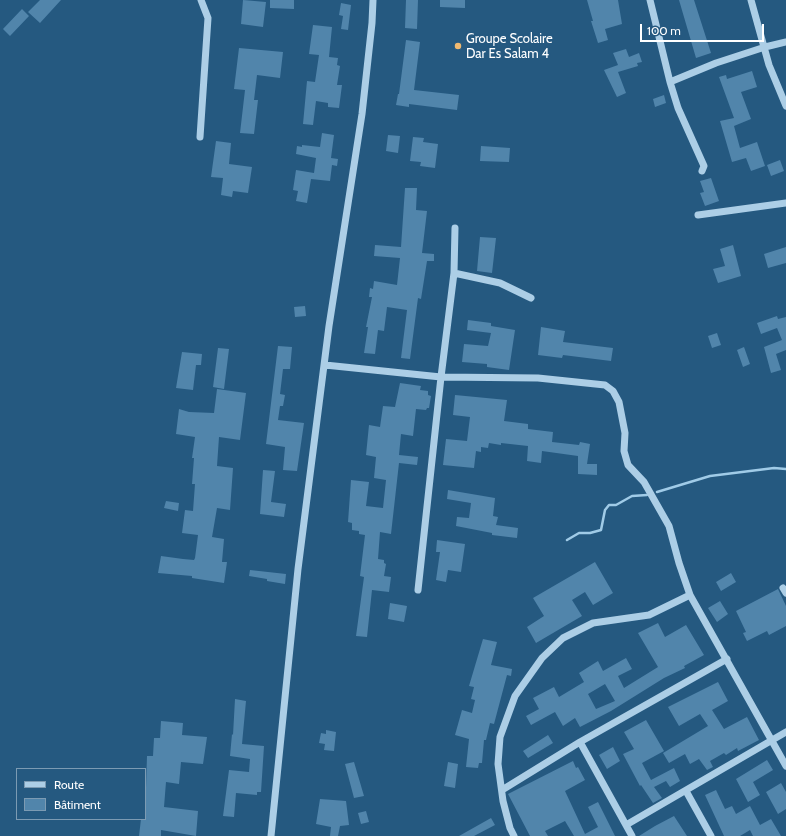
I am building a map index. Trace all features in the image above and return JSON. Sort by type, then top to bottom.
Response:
[{"type":"street","points":[[200,137],[208,18],[201,0]]},
{"type":"street","points":[[271,836],[298,570],[325,365],[362,114],[372,23],[373,0]]},
{"type":"street","points":[[650,0],[670,82],[678,108],[704,166],[702,171]]},
{"type":"street","points":[[751,0],[769,65],[786,106]]},
{"type":"street","points":[[670,82],[716,63],[765,47],[786,42]]},
{"type":"street","points":[[698,215],[786,203]]},
{"type":"street","points":[[418,590],[440,377],[454,273],[455,228]]},
{"type":"street","points":[[454,273],[500,283],[531,298]]},
{"type":"street","points":[[325,365],[440,377],[538,378],[605,385],[613,391],[619,402],[625,433],[624,451],[628,465],[644,482],[669,526],[679,563],[690,595],[786,766]]},
{"type":"street","points":[[514,836],[505,812],[498,764],[500,738],[515,696],[542,658],[563,638],[593,623],[649,615],[690,595]]},
{"type":"street","points":[[502,790],[580,742],[727,660]]},
{"type":"street","points":[[626,825],[786,732]]},
{"type":"street","points":[[580,742],[632,836]]},
{"type":"street","points":[[686,791],[711,836]]},
{"type":"building","points":[[40,0],[61,0],[40,23],[28,12]]},
{"type":"building","points":[[243,0],[266,2],[263,27],[241,24]]},
{"type":"building","points":[[270,0],[294,0],[294,9],[270,8]]},
{"type":"building","points":[[406,0],[418,0],[417,29],[405,28]]},
{"type":"building","points":[[440,0],[465,0],[465,8],[440,7]]},
{"type":"building","points":[[587,0],[618,0],[622,24],[605,29],[608,40],[598,43],[591,21],[593,21]]},
{"type":"building","points":[[679,0],[694,0],[711,53],[696,58]]},
{"type":"building","points":[[341,3],[351,5],[348,30],[341,29],[343,16],[339,15]]},
{"type":"building","points":[[22,9],[29,16],[10,36],[3,29]]},
{"type":"building","points":[[313,25],[332,27],[329,57],[338,58],[337,65],[340,66],[337,85],[342,85],[339,108],[328,107],[328,103],[316,101],[313,125],[303,124],[307,81],[315,82],[319,55],[309,54]]},
{"type":"building","points":[[406,40],[420,42],[414,90],[459,95],[457,110],[409,104],[409,107],[396,105],[399,94]]},
{"type":"building","points":[[239,48],[283,52],[280,78],[257,75],[254,100],[258,100],[254,134],[240,133],[245,90],[234,89]]},
{"type":"building","points":[[626,49],[629,57],[639,53],[642,62],[637,63],[638,66],[618,72],[626,93],[617,97],[604,70],[618,65],[613,53]]},
{"type":"building","points":[[752,71],[757,87],[741,92],[751,119],[734,126],[740,148],[757,142],[765,166],[751,171],[746,158],[732,162],[720,121],[734,118],[719,77],[726,75],[727,79]]},
{"type":"building","points":[[664,95],[666,103],[655,107],[653,99]]},
{"type":"building","points":[[322,133],[334,135],[331,158],[338,159],[337,166],[332,165],[330,181],[311,179],[307,203],[296,201],[298,191],[293,190],[296,170],[314,173],[316,158],[296,154],[297,146],[302,147],[302,145],[320,147]]},
{"type":"building","points":[[388,135],[400,136],[398,153],[386,151]]},
{"type":"building","points":[[413,137],[424,138],[423,142],[438,144],[435,168],[420,166],[421,162],[410,161]]},
{"type":"building","points":[[216,141],[231,143],[229,164],[252,167],[248,193],[233,191],[232,197],[221,195],[223,178],[211,177]]},
{"type":"building","points":[[481,146],[510,148],[509,162],[480,161]]},
{"type":"building","points":[[780,160],[784,171],[771,176],[767,165]]},
{"type":"building","points":[[711,178],[719,201],[705,206],[700,193],[704,192],[700,181]]},
{"type":"building","points":[[405,188],[417,188],[416,210],[427,211],[422,253],[434,254],[434,261],[427,261],[421,299],[418,298],[410,359],[401,358],[407,310],[387,307],[384,331],[378,330],[375,354],[364,353],[368,327],[366,327],[372,297],[369,297],[370,288],[373,289],[374,281],[397,285],[400,258],[374,256],[375,245],[401,247]]},
{"type":"building","points":[[480,237],[496,238],[492,273],[477,271]]},
{"type":"building","points":[[733,245],[741,276],[718,283],[713,269],[725,266],[720,249]]},
{"type":"building","points":[[786,247],[786,263],[768,268],[764,254]]},
{"type":"building","points":[[305,306],[306,316],[295,317],[294,307]]},
{"type":"building","points":[[777,316],[778,319],[786,317],[786,350],[776,354],[781,370],[771,373],[764,347],[782,340],[777,328],[761,334],[757,323]]},
{"type":"building","points":[[468,320],[491,323],[491,326],[515,330],[509,370],[487,367],[487,364],[462,362],[464,344],[488,346],[491,333],[467,330]]},
{"type":"building","points":[[541,327],[565,331],[563,342],[613,348],[611,361],[563,355],[562,358],[538,355]]},
{"type":"building","points":[[717,333],[721,345],[712,348],[708,336]]},
{"type":"building","points":[[278,346],[292,347],[290,369],[283,369],[280,394],[285,395],[283,406],[280,406],[278,420],[304,423],[297,471],[283,470],[285,447],[266,444]]},
{"type":"building","points":[[744,347],[750,364],[743,367],[737,350]]},
{"type":"building","points":[[218,348],[229,349],[224,389],[213,387]]},
{"type":"building","points":[[182,352],[202,354],[201,365],[196,365],[193,390],[176,388]]},
{"type":"building","points":[[400,383],[421,386],[420,390],[428,391],[428,395],[431,396],[429,408],[426,410],[416,409],[413,436],[401,434],[399,455],[418,457],[417,465],[399,463],[391,534],[380,532],[378,559],[384,560],[384,563],[386,564],[384,576],[391,577],[389,592],[372,590],[367,637],[356,636],[364,577],[360,576],[365,535],[359,534],[359,531],[352,530],[352,523],[348,522],[351,480],[369,482],[366,506],[383,508],[386,480],[374,478],[376,457],[366,455],[369,425],[380,427],[383,406],[395,407]]},
{"type":"building","points":[[217,389],[246,393],[240,440],[219,437],[217,466],[233,468],[230,510],[217,508],[212,537],[224,539],[222,562],[227,562],[224,583],[192,578],[192,576],[158,573],[161,556],[194,560],[195,558],[198,535],[182,533],[185,510],[193,511],[195,484],[192,484],[194,458],[192,458],[195,437],[176,434],[179,409],[189,412],[214,413]]},
{"type":"building","points":[[455,395],[507,400],[504,421],[528,424],[528,429],[553,432],[552,442],[579,445],[580,442],[590,444],[587,464],[597,464],[597,475],[578,474],[578,456],[542,451],[541,463],[527,461],[528,446],[501,443],[501,445],[489,443],[488,448],[481,447],[481,452],[476,451],[474,468],[443,465],[446,439],[467,441],[470,417],[453,415]]},
{"type":"building","points":[[263,470],[275,471],[271,502],[286,504],[284,517],[260,514]]},
{"type":"building","points":[[448,490],[495,498],[493,516],[498,517],[496,525],[518,528],[517,538],[492,535],[492,533],[456,526],[457,517],[469,518],[471,503],[447,499]]},
{"type":"building","points":[[166,501],[179,503],[178,511],[164,508]]},
{"type":"building","points":[[437,540],[465,544],[461,572],[448,570],[446,582],[436,580],[440,552],[436,552]]},
{"type":"building","points":[[595,562],[613,593],[593,605],[585,592],[572,600],[582,616],[536,643],[527,627],[544,616],[533,598]]},
{"type":"building","points":[[250,570],[286,574],[285,584],[249,576]]},
{"type":"building","points":[[731,573],[736,582],[721,591],[716,582]]},
{"type":"building","points":[[778,589],[786,606],[786,626],[769,635],[767,631],[747,641],[743,633],[746,632],[736,611]]},
{"type":"building","points":[[720,601],[728,614],[717,622],[708,608]]},
{"type":"building","points":[[390,603],[407,606],[404,622],[388,619]]},
{"type":"building","points":[[658,623],[665,637],[686,625],[704,655],[684,666],[685,668],[664,678],[611,711],[580,727],[575,718],[563,726],[555,712],[531,725],[526,716],[539,709],[533,698],[554,687],[559,697],[584,682],[579,673],[598,661],[603,671],[626,658],[632,669],[618,676],[624,688],[658,667],[638,633]],"holes":[[[605,684],[615,701],[596,709],[588,694]]]},
{"type":"building","points":[[483,639],[497,642],[491,665],[512,669],[511,676],[507,675],[494,724],[490,723],[486,740],[484,740],[482,763],[479,763],[478,768],[466,767],[469,739],[455,735],[462,710],[472,713],[475,700],[471,699],[474,687],[469,686]]},
{"type":"building","points":[[718,682],[728,701],[712,710],[724,729],[747,717],[759,740],[738,751],[737,748],[726,755],[724,753],[710,761],[713,767],[707,770],[699,759],[690,764],[685,754],[669,763],[663,753],[708,726],[700,714],[679,726],[668,707]]},
{"type":"building","points":[[235,699],[246,701],[242,744],[264,746],[261,792],[257,792],[257,795],[236,793],[234,817],[223,816],[229,770],[249,772],[250,759],[230,756]]},
{"type":"building","points":[[646,720],[664,751],[642,763],[651,780],[674,768],[680,781],[670,787],[666,781],[654,787],[662,798],[653,803],[641,785],[640,786],[623,754],[634,749],[624,732]]},
{"type":"building","points":[[161,721],[183,723],[182,735],[207,737],[203,764],[181,762],[179,784],[166,782],[164,807],[198,811],[196,836],[161,830],[161,836],[139,836],[141,820],[146,820],[147,756],[153,756],[154,738],[160,738]]},
{"type":"building","points":[[326,730],[336,732],[334,751],[324,750],[325,744],[319,743],[321,733],[326,734]]},
{"type":"building","points":[[548,735],[553,743],[528,758],[523,751]]},
{"type":"building","points":[[613,747],[620,761],[607,769],[599,755]]},
{"type":"building","points":[[767,760],[773,770],[753,782],[760,795],[748,802],[736,779]]},
{"type":"building","points":[[573,761],[576,768],[578,767],[585,780],[565,791],[585,834],[598,827],[588,807],[598,802],[615,836],[574,836],[565,821],[545,831],[548,836],[530,836],[508,794]]},
{"type":"building","points":[[354,762],[364,796],[354,798],[345,764]]},
{"type":"building","points":[[448,762],[458,764],[455,788],[444,786]]},
{"type":"building","points":[[781,783],[786,792],[786,809],[778,814],[766,792]]},
{"type":"building","points":[[716,790],[725,809],[732,806],[736,814],[750,806],[760,825],[771,819],[781,836],[753,836],[750,830],[740,836],[724,836],[705,795]]},
{"type":"building","points":[[320,799],[346,801],[349,825],[340,826],[338,836],[330,836],[331,827],[316,824]]},
{"type":"building","points":[[366,811],[369,822],[361,824],[358,813]]},
{"type":"building","points":[[674,816],[687,836],[639,836],[655,826]]},
{"type":"building","points":[[491,818],[495,825],[474,836],[459,836]]},
{"type":"waterway","points":[[657,492],[710,476],[774,468],[786,469]]},
{"type":"waterway","points":[[567,540],[579,533],[590,533],[601,530],[605,510],[609,505],[616,505],[632,496],[647,495]]},
{"type":"place","name":"Groupe Scolaire Dar Es Salam 4","points":[[458,46]]}]
